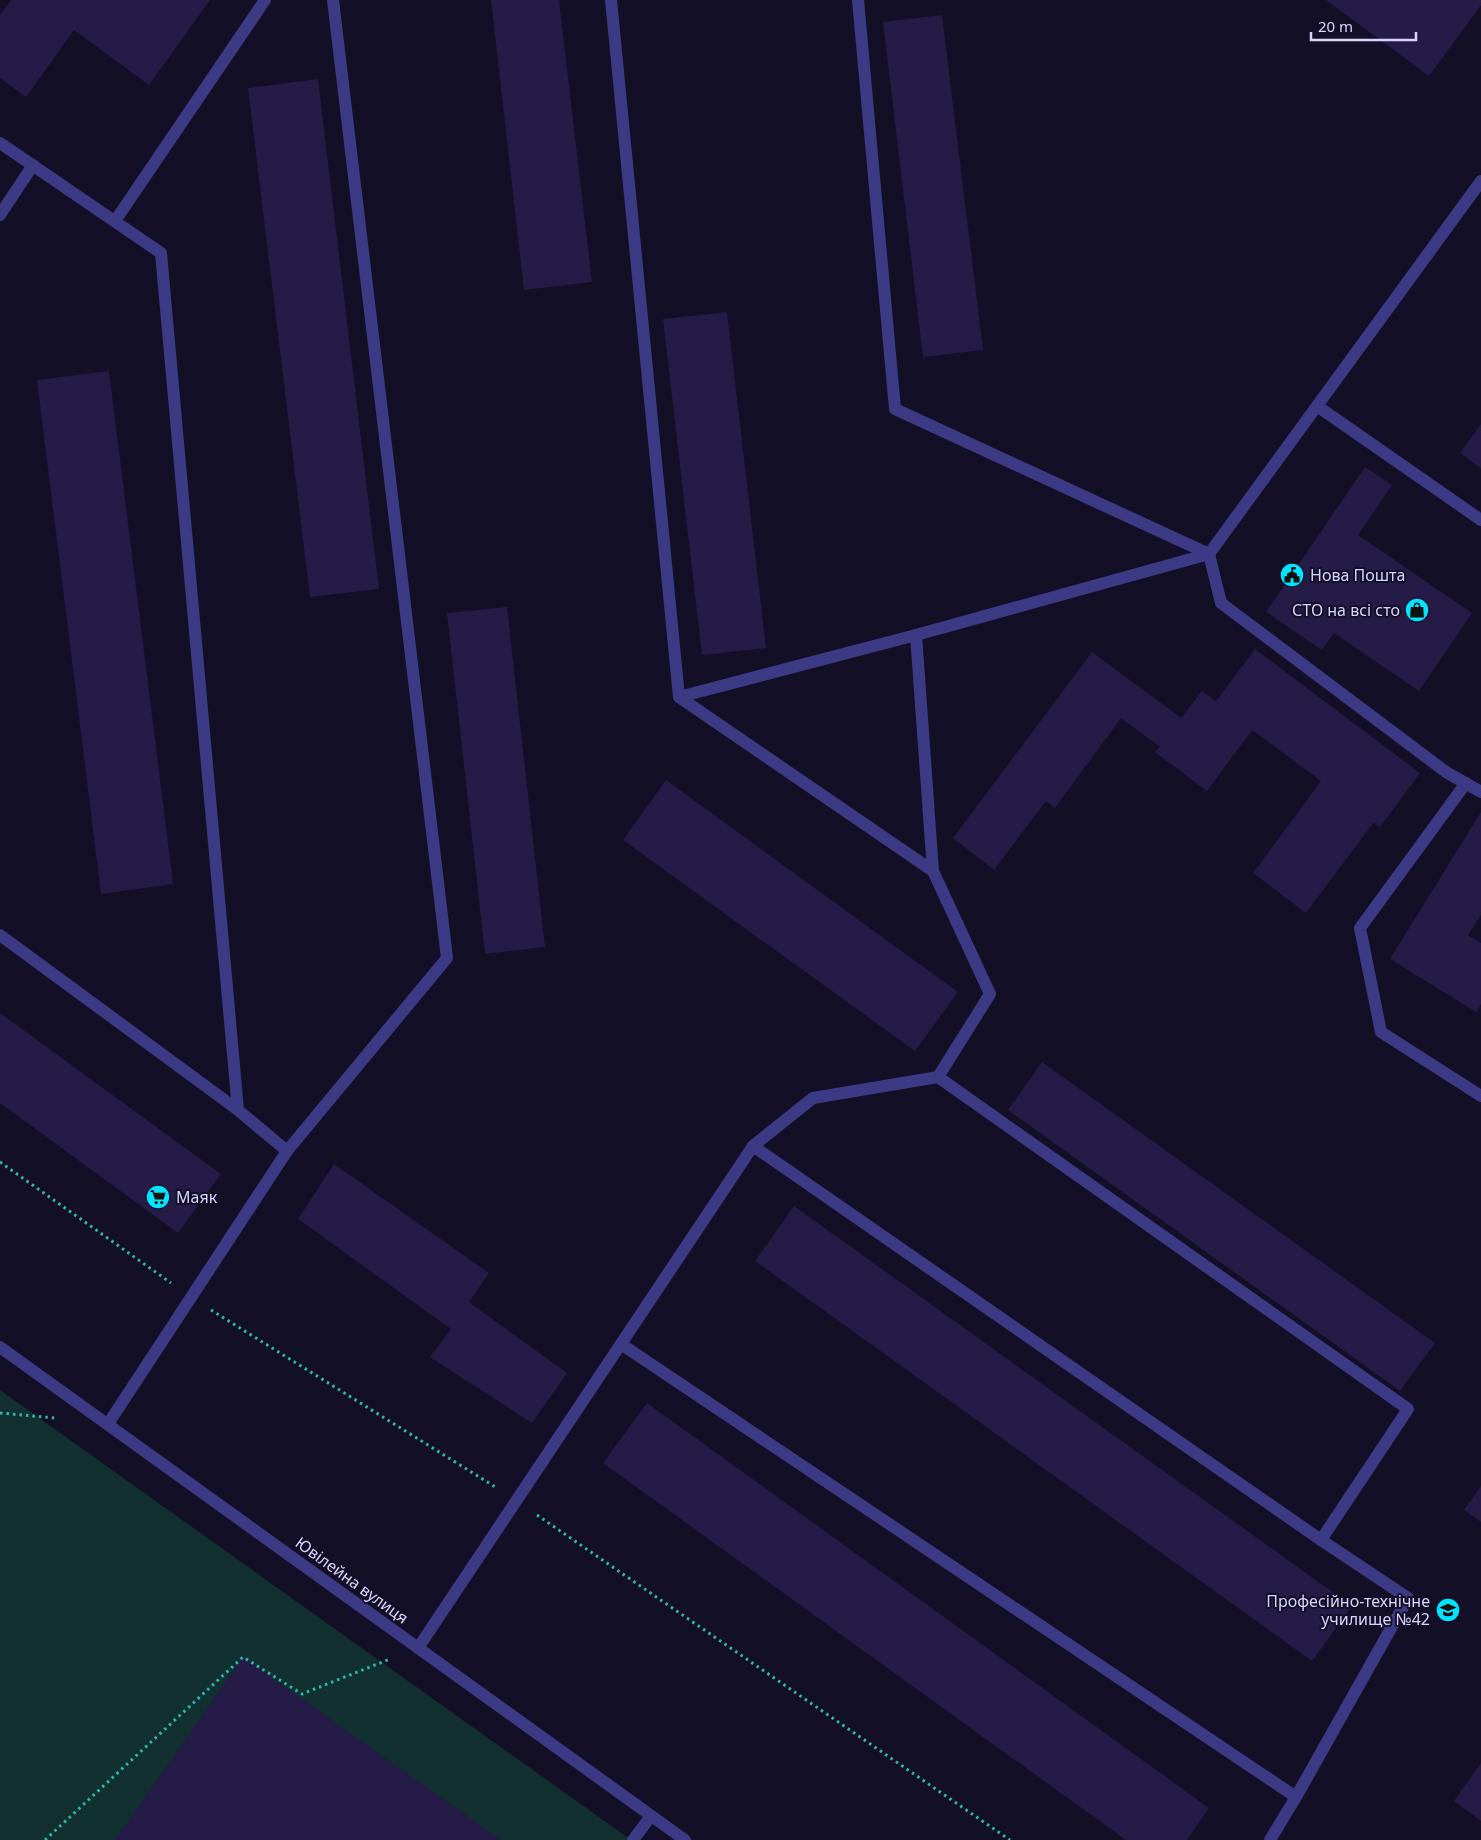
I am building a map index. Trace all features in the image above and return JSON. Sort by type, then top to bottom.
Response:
[{"type":"street","points":[[115,221],[265,0]]},
{"type":"street","points":[[108,1424],[287,1151],[447,958],[333,0]]},
{"type":"street","points":[[611,0],[679,697]]},
{"type":"street","points":[[858,0],[895,409],[1209,554]]},
{"type":"street","points":[[0,144],[161,253],[238,1110]]},
{"type":"street","points":[[0,215],[32,166]]},
{"type":"street","points":[[679,697],[916,635],[1209,554],[1481,181]]},
{"type":"street","points":[[1317,406],[1481,520]]},
{"type":"street","points":[[1209,554],[1221,603],[1446,772],[1481,792]]},
{"type":"street","points":[[916,635],[933,871],[990,994],[938,1077]]},
{"type":"street","points":[[679,697],[933,871]]},
{"type":"street","points":[[1466,783],[1360,928],[1382,1032],[1481,1096]]},
{"type":"street","points":[[0,935],[238,1110],[287,1151]]},
{"type":"street","points":[[418,1648],[753,1146],[813,1098],[938,1077],[1408,1410],[1321,1540]]},
{"type":"street","points":[[753,1146],[1321,1540],[1408,1598],[1270,1840]]},
{"type":"street","points":[[621,1344],[1296,1797]]},
{"type":"street","name":"Ювілейна вулиця","points":[[0,1347],[651,1816],[677,1838]]},
{"type":"street","points":[[634,1840],[651,1816]]},
{"type":"path","points":[[45,1840],[243,1657],[302,1694],[418,1648]]},
{"type":"green space","points":[[0,1390],[631,1840],[0,1840]]},
{"type":"building","points":[[11,0],[210,0],[149,85],[74,30],[26,97],[0,78],[0,15]]},
{"type":"building","points":[[491,0],[559,0],[592,282],[524,290]]},
{"type":"building","points":[[1326,0],[1481,0],[1481,5],[1429,76]]},
{"type":"building","points":[[942,15],[983,350],[923,357],[883,22]]},
{"type":"building","points":[[318,79],[379,589],[310,597],[248,88]]},
{"type":"building","points":[[727,312],[766,648],[702,655],[663,319]]},
{"type":"building","points":[[109,371],[173,884],[101,894],[37,380]]},
{"type":"building","points":[[1481,424],[1481,468],[1460,453]]},
{"type":"building","points":[[1365,467],[1392,485],[1358,535],[1472,613],[1419,691],[1334,633],[1322,650],[1266,612]]},
{"type":"building","points":[[507,607],[545,947],[485,954],[447,613]]},
{"type":"building","points":[[1255,649],[1420,773],[1380,827],[1374,822],[1306,913],[1253,873],[1321,781],[1252,730],[1207,791],[1155,752],[1160,747],[1121,718],[1055,808],[1046,801],[994,870],[953,838],[1092,652],[1181,718],[1202,691],[1216,701]]},
{"type":"building","points":[[666,780],[958,992],[915,1051],[623,840]]},
{"type":"building","points":[[1481,812],[1481,915],[1468,935],[1481,943],[1481,1004],[1476,1012],[1390,959]]},
{"type":"building","points":[[0,1013],[221,1174],[178,1233],[0,1103]]},
{"type":"building","points":[[1042,1062],[1435,1343],[1400,1391],[1008,1110]]},
{"type":"building","points":[[334,1164],[489,1273],[469,1302],[567,1373],[532,1423],[430,1357],[451,1329],[298,1219]]},
{"type":"building","points":[[794,1206],[1352,1606],[1312,1661],[755,1261]]},
{"type":"building","points":[[647,1403],[1209,1808],[1187,1840],[1126,1840],[603,1463]]},
{"type":"building","points":[[1481,1486],[1481,1522],[1464,1510]]},
{"type":"building","points":[[243,1657],[501,1840],[115,1840]]},
{"type":"building","points":[[1481,1763],[1481,1821],[1454,1801]]},
{"type":"place","name":"Нова Пошта","points":[[1292,575]]},
{"type":"place","name":"СТО на всі сто","points":[[1417,610]]},
{"type":"place","name":"Маяк","points":[[158,1197]]},
{"type":"place","name":"Професійно-технічне училище №42","points":[[1448,1610]]}]
